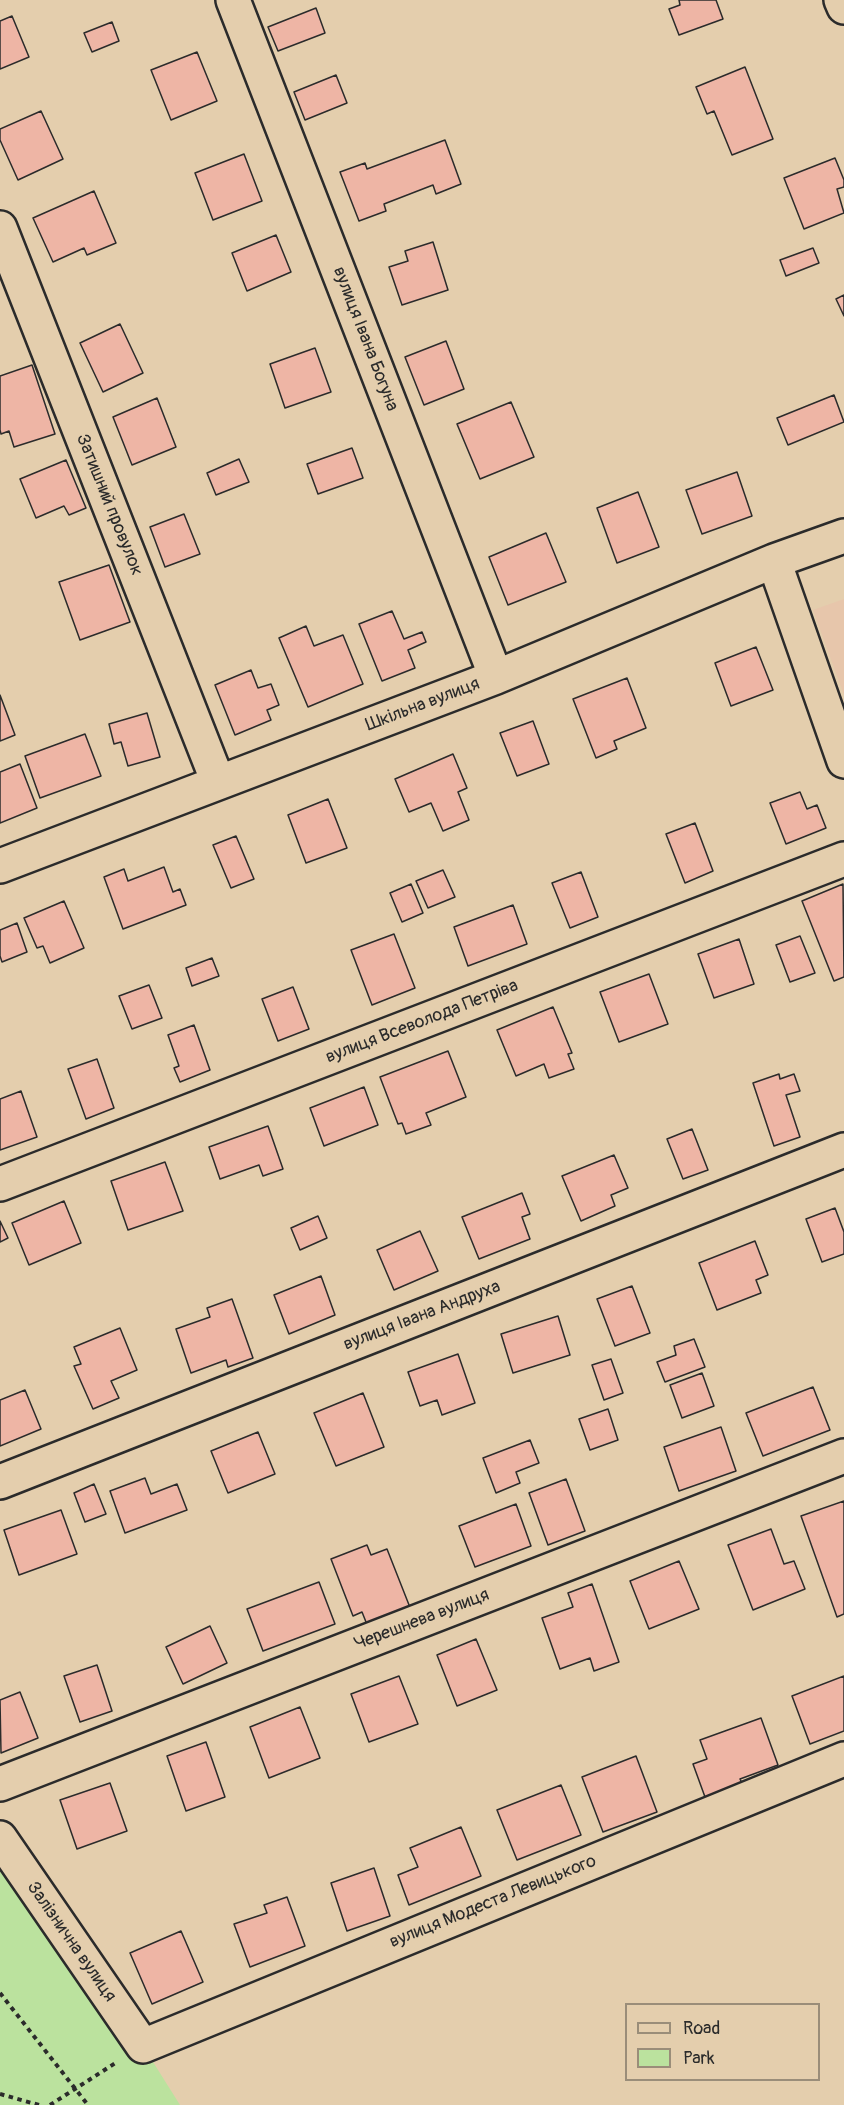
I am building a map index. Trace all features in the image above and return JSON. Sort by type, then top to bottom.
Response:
[{"type":"street","name":"вулиця Івана Богуна","points":[[233,0],[496,677]]},
{"type":"street","points":[[841,0],[844,7]]},
{"type":"street","name":"Затишний провулок","points":[[0,228],[218,782]]},
{"type":"street","name":"Шкільна вулиця","points":[[0,866],[496,677],[774,561],[844,536]]},
{"type":"street","points":[[774,561],[844,761]]},
{"type":"street","name":"вулиця Всеволода Петріва","points":[[0,1184],[844,859]]},
{"type":"street","name":"вулиця Івана Андруха","points":[[0,1482],[844,1150]]},
{"type":"street","name":"Черешнева вулиця","points":[[0,1784],[844,1456]]},
{"type":"street","name":"вулиця Модеста Левицького","points":[[143,2046],[844,1759]]},
{"type":"street","name":"Залізнична вулиця","points":[[0,1838],[143,2046]]},
{"type":"path","points":[[0,1993],[88,2105]]},
{"type":"path","points":[[50,2105],[75,2086],[143,2046]]},
{"type":"path","points":[[0,2094],[39,2105]]},
{"type":"shaded area","points":[[844,599],[844,695],[813,610]]},
{"type":"green space","points":[[0,1851],[143,2046],[180,2105],[0,2105]]},
{"type":"building","points":[[679,0],[716,0],[723,19],[679,35],[669,9],[680,5]]},
{"type":"building","points":[[316,8],[325,33],[278,51],[268,27]]},
{"type":"building","points":[[12,16],[29,57],[0,69],[0,21]]},
{"type":"building","points":[[112,22],[119,41],[92,52],[84,33]]},
{"type":"building","points":[[197,52],[217,101],[171,120],[151,70]]},
{"type":"building","points":[[745,67],[773,139],[732,155],[714,111],[707,114],[696,87]]},
{"type":"building","points":[[336,75],[347,103],[305,120],[294,92]]},
{"type":"building","points":[[41,111],[63,159],[18,180],[0,140],[0,129]]},
{"type":"building","points":[[445,140],[461,184],[436,194],[433,185],[384,204],[386,211],[359,221],[340,172],[365,163],[367,169]]},
{"type":"building","points":[[244,154],[262,201],[213,220],[195,173]]},
{"type":"building","points":[[835,158],[844,180],[844,187],[837,189],[844,213],[804,229],[784,178]]},
{"type":"building","points":[[94,191],[116,243],[87,255],[84,248],[53,262],[33,218]]},
{"type":"building","points":[[276,235],[291,272],[247,291],[232,253]]},
{"type":"building","points":[[433,242],[448,290],[402,305],[389,267],[408,261],[405,251]]},
{"type":"building","points":[[813,248],[819,263],[786,276],[780,260]]},
{"type":"building","points":[[844,295],[844,316],[836,299]]},
{"type":"building","points":[[120,324],[143,373],[103,392],[80,343]]},
{"type":"building","points":[[446,341],[464,389],[424,405],[405,357]]},
{"type":"building","points":[[315,348],[331,392],[285,408],[270,364]]},
{"type":"building","points":[[32,365],[55,434],[14,447],[9,431],[1,434],[0,430],[0,376]]},
{"type":"building","points":[[834,395],[844,422],[788,445],[777,418]]},
{"type":"building","points":[[157,398],[176,447],[132,465],[113,417]]},
{"type":"building","points":[[511,402],[534,457],[480,479],[457,424]]},
{"type":"building","points":[[352,448],[363,478],[318,494],[307,464]]},
{"type":"building","points":[[239,459],[249,482],[216,495],[207,473]]},
{"type":"building","points":[[66,460],[86,508],[69,515],[64,506],[36,518],[20,479]]},
{"type":"building","points":[[737,472],[752,516],[702,534],[686,490]]},
{"type":"building","points":[[638,492],[659,547],[617,563],[597,508]]},
{"type":"building","points":[[184,514],[200,554],[165,567],[150,527]]},
{"type":"building","points":[[546,533],[566,582],[508,605],[489,557]]},
{"type":"building","points":[[109,565],[130,622],[80,640],[59,582]]},
{"type":"building","points":[[392,611],[404,639],[422,632],[426,642],[408,650],[415,668],[382,681],[359,624]]},
{"type":"building","points":[[306,626],[314,646],[343,635],[363,684],[308,707],[279,638]]},
{"type":"building","points":[[756,647],[773,690],[731,706],[715,663]]},
{"type":"building","points":[[251,670],[258,688],[271,684],[279,705],[267,710],[271,720],[235,735],[215,685]]},
{"type":"building","points":[[627,678],[646,728],[614,741],[617,749],[596,758],[573,699]]},
{"type":"building","points":[[0,695],[15,735],[0,741]]},
{"type":"building","points":[[147,713],[160,757],[128,766],[121,742],[114,744],[109,724]]},
{"type":"building","points":[[533,721],[549,764],[517,776],[500,733]]},
{"type":"building","points":[[85,734],[101,776],[40,798],[25,756]]},
{"type":"building","points":[[453,754],[467,788],[458,792],[469,820],[443,831],[431,803],[409,812],[395,779]]},
{"type":"building","points":[[20,764],[37,808],[0,823],[0,772]]},
{"type":"building","points":[[800,792],[807,809],[817,805],[826,828],[786,844],[770,803]]},
{"type":"building","points":[[328,799],[347,848],[306,863],[288,815]]},
{"type":"building","points":[[695,823],[713,871],[685,883],[666,834]]},
{"type":"building","points":[[236,836],[254,879],[231,888],[213,845]]},
{"type":"building","points":[[164,867],[173,892],[180,889],[186,905],[123,929],[104,877],[124,869],[128,881]]},
{"type":"building","points":[[443,870],[455,897],[428,908],[416,881]]},
{"type":"building","points":[[581,872],[598,917],[570,928],[552,883]]},
{"type":"building","points":[[411,884],[423,913],[402,922],[390,893]]},
{"type":"building","points":[[843,884],[844,977],[834,981],[802,901]]},
{"type":"building","points":[[64,901],[84,948],[50,963],[43,946],[37,948],[24,918]]},
{"type":"building","points":[[513,905],[527,944],[468,966],[454,927]]},
{"type":"building","points":[[17,923],[27,952],[2,962],[0,930]]},
{"type":"building","points":[[394,934],[415,988],[372,1005],[351,950]]},
{"type":"building","points":[[800,936],[815,973],[790,982],[776,945]]},
{"type":"building","points":[[739,939],[754,984],[714,998],[698,954]]},
{"type":"building","points":[[212,958],[219,976],[192,986],[186,968]]},
{"type":"building","points":[[649,974],[668,1024],[619,1042],[600,992]]},
{"type":"building","points":[[149,985],[162,1018],[132,1029],[119,996]]},
{"type":"building","points":[[293,987],[309,1029],[278,1041],[262,999]]},
{"type":"building","points":[[553,1007],[572,1053],[568,1054],[574,1069],[549,1078],[544,1064],[516,1076],[497,1030]]},
{"type":"building","points":[[194,1025],[210,1070],[180,1082],[174,1068],[179,1066],[168,1035]]},
{"type":"building","points":[[448,1051],[466,1097],[426,1113],[431,1125],[406,1134],[402,1123],[398,1124],[380,1077]]},
{"type":"building","points":[[97,1059],[114,1108],[86,1119],[68,1069]]},
{"type":"building","points":[[779,1074],[780,1079],[794,1074],[800,1091],[786,1095],[800,1137],[774,1146],[753,1083]]},
{"type":"building","points":[[364,1087],[378,1125],[324,1146],[310,1108]]},
{"type":"building","points":[[21,1091],[37,1137],[0,1150],[0,1099]]},
{"type":"building","points":[[268,1126],[283,1169],[263,1176],[259,1165],[220,1179],[209,1147]]},
{"type":"building","points":[[692,1129],[708,1170],[683,1179],[667,1139]]},
{"type":"building","points":[[614,1155],[628,1188],[611,1195],[615,1206],[581,1221],[562,1176]]},
{"type":"building","points":[[165,1162],[183,1211],[128,1230],[111,1181]]},
{"type":"building","points":[[522,1193],[530,1214],[522,1217],[530,1239],[479,1259],[462,1217]]},
{"type":"building","points":[[64,1201],[81,1243],[29,1265],[12,1223]]},
{"type":"building","points":[[835,1208],[844,1232],[844,1254],[822,1262],[806,1219]]},
{"type":"building","points":[[318,1216],[327,1238],[300,1250],[291,1228]]},
{"type":"building","points":[[0,1221],[8,1238],[0,1242]]},
{"type":"building","points":[[420,1231],[438,1271],[394,1290],[377,1250]]},
{"type":"building","points":[[755,1241],[768,1275],[756,1280],[761,1293],[717,1310],[699,1263]]},
{"type":"building","points":[[321,1276],[335,1315],[289,1334],[274,1295]]},
{"type":"building","points":[[632,1286],[650,1333],[615,1346],[597,1299]]},
{"type":"building","points":[[232,1299],[253,1358],[228,1367],[226,1360],[191,1373],[176,1329],[210,1317],[207,1308]]},
{"type":"building","points":[[558,1316],[570,1355],[513,1373],[501,1334]]},
{"type":"building","points":[[120,1328],[137,1370],[111,1381],[119,1398],[93,1409],[74,1366],[81,1364],[74,1347]]},
{"type":"building","points":[[694,1339],[705,1367],[665,1382],[657,1362],[676,1355],[674,1346]]},
{"type":"building","points":[[458,1354],[475,1403],[442,1415],[437,1400],[420,1406],[408,1372]]},
{"type":"building","points":[[611,1359],[623,1393],[604,1400],[592,1365]]},
{"type":"building","points":[[702,1373],[714,1406],[682,1418],[670,1385]]},
{"type":"building","points":[[813,1387],[830,1430],[763,1456],[746,1413]]},
{"type":"building","points":[[25,1390],[41,1429],[0,1446],[0,1400]]},
{"type":"building","points":[[363,1393],[384,1447],[336,1466],[314,1413]]},
{"type":"building","points":[[608,1409],[618,1440],[590,1450],[579,1419]]},
{"type":"building","points":[[721,1427],[736,1471],[679,1491],[664,1447]]},
{"type":"building","points":[[258,1432],[275,1474],[228,1493],[211,1451]]},
{"type":"building","points":[[530,1440],[539,1463],[516,1472],[520,1483],[496,1493],[483,1458]]},
{"type":"building","points":[[145,1478],[151,1494],[177,1484],[187,1510],[125,1533],[110,1491]]},
{"type":"building","points":[[566,1479],[585,1531],[548,1545],[529,1493]]},
{"type":"building","points":[[94,1484],[106,1514],[85,1522],[74,1493]]},
{"type":"building","points":[[844,1501],[844,1614],[837,1617],[801,1516]]},
{"type":"building","points":[[516,1504],[531,1546],[475,1567],[459,1526]]},
{"type":"building","points":[[61,1510],[77,1554],[19,1575],[4,1530]]},
{"type":"building","points":[[771,1529],[784,1564],[794,1561],[805,1589],[753,1610],[728,1545]]},
{"type":"building","points":[[367,1545],[371,1555],[387,1549],[411,1610],[368,1627],[362,1612],[353,1616],[331,1559]]},
{"type":"building","points":[[679,1561],[699,1609],[649,1629],[630,1581]]},
{"type":"building","points":[[319,1582],[335,1624],[263,1651],[247,1609]]},
{"type":"building","points":[[592,1584],[619,1662],[594,1671],[590,1658],[560,1669],[542,1618],[573,1607],[568,1593]]},
{"type":"building","points":[[210,1626],[227,1663],[183,1684],[166,1647]]},
{"type":"building","points":[[476,1639],[497,1690],[457,1706],[437,1655]]},
{"type":"building","points":[[97,1665],[112,1711],[80,1722],[64,1676]]},
{"type":"building","points":[[399,1676],[418,1724],[369,1742],[351,1694]]},
{"type":"building","points":[[844,1676],[844,1731],[810,1744],[792,1696]]},
{"type":"building","points":[[20,1692],[38,1738],[1,1753],[0,1700]]},
{"type":"building","points":[[300,1707],[320,1758],[269,1778],[250,1727]]},
{"type":"building","points":[[761,1718],[778,1765],[740,1779],[742,1783],[705,1797],[693,1764],[707,1759],[700,1740]]},
{"type":"building","points":[[206,1742],[225,1797],[186,1811],[167,1756]]},
{"type":"building","points":[[636,1756],[657,1812],[603,1832],[582,1777]]},
{"type":"building","points":[[110,1783],[127,1831],[77,1849],[60,1800]]},
{"type":"building","points":[[561,1785],[581,1835],[517,1860],[497,1810]]},
{"type":"building","points":[[461,1827],[481,1876],[409,1905],[398,1875],[418,1867],[410,1848]]},
{"type":"building","points":[[374,1868],[390,1916],[347,1931],[331,1883]]},
{"type":"building","points":[[287,1897],[305,1946],[250,1967],[234,1924],[267,1913],[264,1905]]},
{"type":"building","points":[[181,1931],[203,1982],[152,2004],[130,1953]]}]
